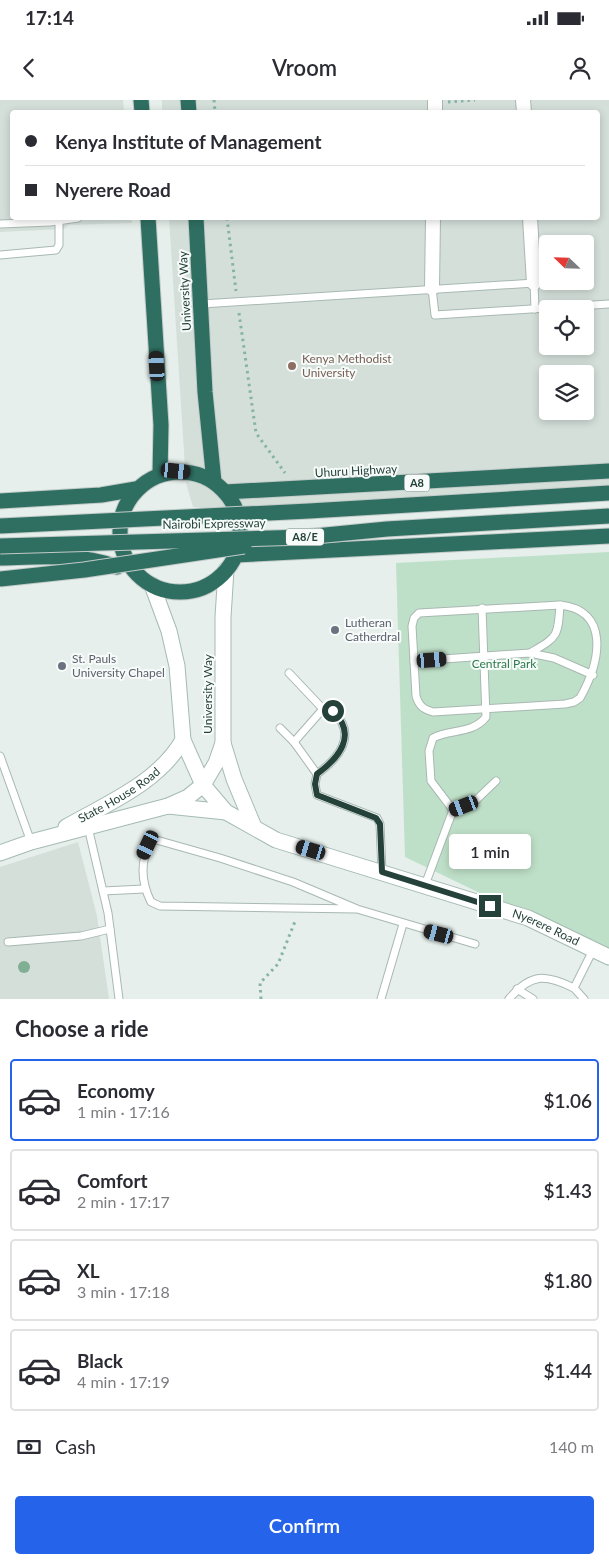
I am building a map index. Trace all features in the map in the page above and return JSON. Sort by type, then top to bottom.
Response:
[{"type":"highway","points":[[148,220],[160,417],[160,475]]},
{"type":"highway","name":"University Way","points":[[196,220],[202,304],[205,392],[214,482]]},
{"type":"highway","points":[[0,501],[101,495],[136,489],[160,475],[176,471],[196,473],[214,482],[225,492],[239,522],[239,539],[235,555],[226,570],[214,581],[199,588],[183,592],[167,591],[152,585],[137,574],[95,559],[46,556],[0,558]]},
{"type":"highway","name":"Uhuru Highway","points":[[225,492],[609,472]]},
{"type":"highway","points":[[136,489],[122,518],[120,538],[126,557],[137,574]]},
{"type":"highway","name":"Nairobi Expressway","points":[[0,526],[309,512],[609,493]]},
{"type":"highway","name":"Nairobi Expressway","points":[[0,546],[305,537],[387,529],[609,516]]},
{"type":"highway","points":[[235,555],[609,536]]},
{"type":"highway","points":[[0,579],[84,570],[305,537]]},
{"type":"street","points":[[432,288],[433,220]]},
{"type":"street","points":[[530,220],[534,283]]},
{"type":"street","name":"University Way","points":[[203,785],[216,763],[223,743],[223,617],[226,570]]},
{"type":"street","name":"University Way","points":[[152,585],[170,631],[176,666],[183,740],[203,785]]},
{"type":"street","name":"State House Road","points":[[38,840],[158,772],[173,758],[183,740]]},
{"type":"street","points":[[223,743],[234,779],[254,827]]},
{"type":"street","name":"State House Road","points":[[0,853],[38,840],[168,806],[188,796],[203,785]]},
{"type":"street","name":"Nyerere Road","points":[[203,785],[226,812],[276,840],[528,918],[609,957]]},
{"type":"street","points":[[168,806],[226,812]]},
{"type":"lane","points":[[0,224],[50,220]]},
{"type":"lane","points":[[0,255],[56,250],[59,220]]},
{"type":"lane","points":[[202,304],[534,283],[535,309]]},
{"type":"lane","points":[[432,288],[435,315],[609,304]]},
{"type":"lane","points":[[530,653],[551,642],[556,635],[560,605]]},
{"type":"lane","points":[[602,624],[596,615],[587,609],[560,605],[419,613],[414,618],[412,626],[418,704],[424,710],[433,712],[574,702],[580,698],[600,664],[605,647]]},
{"type":"lane","points":[[453,810],[431,781],[429,751],[433,738],[446,733],[473,728],[481,724],[486,717],[482,608]]},
{"type":"lane","points":[[414,661],[530,653],[554,658],[593,675]]},
{"type":"lane","points":[[289,673],[323,709],[333,711],[343,725],[343,747],[338,756],[317,774],[315,784],[317,795],[376,818],[380,824],[382,872]]},
{"type":"lane","points":[[294,742],[323,709]]},
{"type":"lane","points":[[280,728],[294,742],[317,774]]},
{"type":"lane","points":[[0,756],[38,840]]},
{"type":"lane","points":[[425,885],[453,810],[474,802],[496,780]]},
{"type":"lane","points":[[88,827],[104,891],[119,999]]},
{"type":"lane","points":[[357,909],[160,906],[151,902],[144,888],[142,861],[153,839],[220,858],[293,882],[357,909],[475,944]]},
{"type":"lane","points":[[104,891],[144,888]]},
{"type":"lane","points":[[381,999],[403,924]]},
{"type":"lane","points":[[8,942],[81,936],[110,929]]},
{"type":"lane","points":[[574,988],[594,950]]},
{"type":"lane","points":[[509,999],[517,989],[533,979],[544,977],[558,980],[574,988],[584,999]]},
{"type":"lane","points":[[517,989],[533,999]]},
{"type":"path","points":[[437,105],[475,100]]},
{"type":"path","points":[[227,220],[256,433],[289,479]]},
{"type":"path","points":[[261,999],[260,983],[278,964],[301,907]]},
{"type":"shaded area","points":[[0,100],[123,100],[124,110],[10,110],[10,220],[131,220],[132,223],[69,225],[63,229],[0,232]]},
{"type":"shaded area","points":[[162,100],[609,100],[609,490],[485,493],[295,517],[193,507],[186,483],[169,220],[600,220],[600,110],[162,110]]},
{"type":"shaded area","points":[[78,842],[97,916],[109,999],[0,999],[0,867]]},
{"type":"green space","name":"Central Park","points":[[609,552],[609,955],[405,857],[396,563]]},
{"type":"place","name":"Kenya Methodist University","points":[[292,366]]},
{"type":"place","name":"Lutheran Catherdral","points":[[335,630]]},
{"type":"place","name":"St. Pauls University Chapel","points":[[62,666]]},
{"type":"route","points":[[333,711],[343,725],[343,747],[338,756],[317,774],[315,784],[317,795],[376,818],[380,824],[382,872],[490,906]]}]
